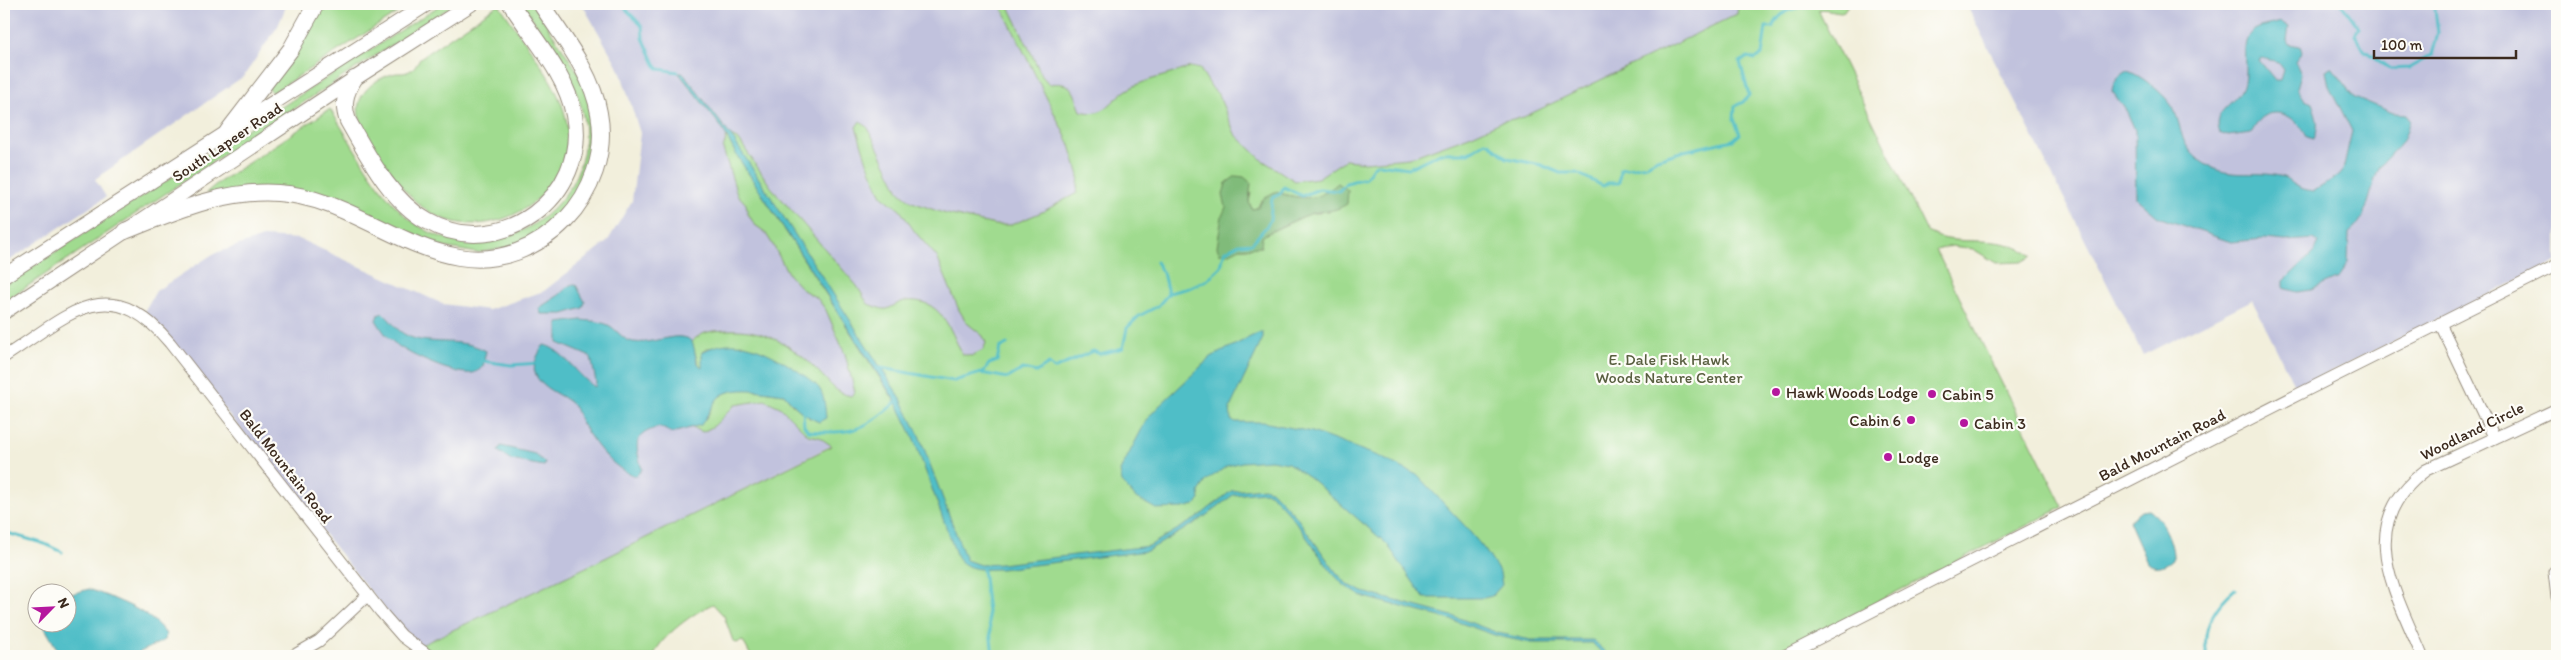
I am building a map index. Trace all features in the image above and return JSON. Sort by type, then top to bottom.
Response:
[{"type":"highway","points":[[228,131],[291,49],[316,4]]},
{"type":"highway","points":[[125,231],[169,214],[214,200],[248,194],[277,193],[303,196],[332,204],[424,247],[460,257],[500,256],[534,244],[562,225],[578,206],[596,170],[601,144],[600,115],[592,87],[541,4]]},
{"type":"highway","points":[[354,78],[347,92],[344,105],[348,121],[384,178],[407,207],[426,221],[454,232],[480,234],[518,225],[541,210],[560,190],[572,162],[577,130],[574,113],[563,83],[514,8]]},
{"type":"main road","name":"South Lapeer Road","points":[[4,276],[427,4]]},
{"type":"main road","name":"South Lapeer Road","points":[[4,312],[354,78],[471,4]]},
{"type":"street","name":"Bald Mountain Road","points":[[1784,656],[2557,265]]},
{"type":"street","name":"Bald Mountain Road","points":[[4,357],[81,309],[97,304],[113,303],[140,313],[162,334],[402,636],[429,656]]},
{"type":"street","points":[[2440,323],[2494,437]]},
{"type":"street","name":"Woodland Circle","points":[[2422,656],[2392,585],[2384,555],[2385,534],[2391,511],[2399,497],[2413,480],[2426,470],[2557,409]]},
{"type":"street","points":[[2554,572],[2557,597]]},
{"type":"street","points":[[293,656],[319,640],[368,595]]},
{"type":"shaded area","points":[[4,4],[287,4],[278,26],[244,76],[95,179],[106,197],[4,264]]},
{"type":"shaded area","points":[[582,4],[1758,4],[1529,115],[973,375],[597,562],[419,646],[398,626],[150,316],[144,312],[156,291],[213,254],[263,237],[299,239],[443,304],[489,310],[544,291],[607,242],[632,201],[640,133],[620,70]]},
{"type":"shaded area","points":[[1966,4],[2557,4],[2557,261],[2296,389],[2252,300],[2143,355]]},
{"type":"green space","points":[[323,4],[411,4],[272,93],[268,87]]},
{"type":"green space","points":[[442,4],[455,4],[238,145],[4,302],[4,285]]},
{"type":"green space","points":[[499,4],[558,95],[567,125],[566,151],[557,175],[543,194],[523,210],[500,220],[476,224],[451,221],[428,211],[417,203],[399,183],[362,124],[358,107],[360,100],[369,87],[384,77],[412,70],[420,58]]},
{"type":"green space","points":[[523,4],[533,4],[576,69],[590,98],[595,143],[583,186],[557,221],[521,245],[477,253],[437,246],[351,206],[206,193],[215,185],[330,109],[379,186],[391,201],[416,224],[445,238],[475,242],[505,237],[532,225],[556,206],[573,182],[583,153],[584,121],[581,105],[568,74]]},
{"type":"green space","name":"E. Dale Fisk Hawk Woods Nature Center","points":[[1000,4],[1008,4],[1042,76],[1049,84],[1064,84],[1072,89],[1081,111],[1089,113],[1102,110],[1121,94],[1142,83],[1190,67],[1200,69],[1218,94],[1235,134],[1262,160],[1295,181],[1318,178],[1345,160],[1365,162],[1409,158],[1472,135],[1503,121],[1524,117],[1737,14],[1738,4],[1849,4],[1843,12],[1818,10],[1927,232],[1952,240],[2006,244],[2019,248],[2032,256],[2021,262],[1996,263],[1973,249],[1952,246],[1936,250],[2063,507],[1771,656],[751,656],[743,641],[736,643],[733,641],[724,616],[713,604],[688,619],[670,633],[657,649],[654,656],[437,656],[419,646],[597,562],[832,446],[819,437],[808,435],[780,407],[765,400],[735,405],[714,426],[703,432],[692,428],[703,421],[719,397],[734,390],[742,389],[784,394],[792,404],[811,419],[742,344],[708,348],[702,352],[703,367],[700,367],[691,342],[708,332],[741,330],[766,335],[798,353],[841,393],[851,396],[855,392],[845,354],[826,310],[817,298],[803,290],[789,275],[765,232],[755,225],[748,214],[746,204],[737,194],[723,149],[727,136],[736,154],[901,411],[906,409],[729,135],[739,140],[771,187],[857,286],[868,304],[885,309],[905,301],[917,301],[927,304],[936,309],[948,325],[962,354],[971,356],[983,350],[986,343],[983,336],[967,323],[959,310],[937,257],[915,232],[900,210],[882,196],[867,162],[856,127],[860,121],[868,128],[899,191],[912,202],[943,213],[995,225],[1011,225],[1042,212],[1077,193],[1079,176],[1070,145]],"holes":[[[1339,183],[1320,213],[1311,213],[1266,234],[1247,248],[1240,248],[1219,236],[1227,209],[1230,205],[1251,193],[1249,202],[1252,209],[1257,208],[1261,201],[1275,192],[1309,198],[1323,194]]]},
{"type":"green space","points":[[1236,176],[1244,177],[1251,183],[1249,202],[1252,209],[1257,208],[1265,197],[1275,192],[1308,198],[1322,194],[1338,183],[1348,190],[1347,204],[1337,209],[1310,214],[1266,234],[1262,237],[1261,247],[1240,248],[1228,254],[1219,253],[1217,247],[1222,216],[1226,207],[1223,195],[1226,183]]},
{"type":"water","points":[[2281,22],[2289,27],[2287,40],[2289,44],[2300,46],[2302,52],[2295,61],[2301,74],[2297,88],[2305,100],[2312,103],[2314,108],[2317,125],[2314,139],[2307,137],[2295,121],[2283,114],[2276,113],[2261,118],[2251,133],[2228,136],[2219,133],[2217,126],[2220,115],[2240,92],[2243,85],[2245,78],[2245,48],[2249,35],[2259,28]],"holes":[[[2262,58],[2278,62],[2284,70],[2281,80],[2275,80],[2259,60]]]},
{"type":"water","points":[[2332,67],[2355,97],[2393,113],[2406,114],[2410,119],[2402,142],[2385,159],[2380,167],[2361,220],[2349,233],[2348,262],[2338,278],[2311,290],[2297,292],[2284,288],[2284,281],[2315,251],[2319,243],[2314,239],[2286,241],[2263,239],[2231,242],[2158,217],[2136,198],[2135,130],[2127,112],[2112,91],[2115,81],[2119,76],[2127,71],[2133,73],[2155,88],[2168,100],[2175,112],[2188,148],[2198,159],[2209,166],[2219,171],[2230,173],[2283,177],[2306,190],[2313,191],[2338,176],[2343,170],[2352,131],[2329,86],[2326,70]]},
{"type":"water","points":[[678,72],[684,74],[734,140],[901,399],[919,435],[966,560],[980,565],[1001,564],[1149,546],[1197,518],[1231,491],[1264,488],[1271,490],[1295,515],[1336,572],[1347,584],[1363,592],[1456,617],[1498,633],[1531,640],[1593,640],[1609,656],[1605,656],[1592,643],[1531,643],[1497,636],[1455,621],[1361,596],[1345,586],[1333,574],[1292,517],[1270,493],[1264,492],[1233,495],[1199,521],[1147,551],[1001,569],[977,569],[961,562],[957,557],[913,437],[896,402],[736,154],[722,128]]},
{"type":"water","points":[[570,285],[576,285],[585,302],[583,308],[563,314],[541,314],[539,308]]},
{"type":"water","points":[[383,313],[400,331],[414,339],[465,344],[476,346],[486,351],[483,366],[473,373],[458,372],[417,357],[398,346],[383,331],[376,320],[378,315]]},
{"type":"water","points":[[581,320],[605,324],[633,342],[646,342],[675,337],[687,338],[693,344],[697,361],[702,367],[702,352],[714,347],[739,344],[762,351],[795,369],[817,385],[824,399],[826,418],[819,422],[809,417],[784,394],[750,390],[732,391],[718,398],[701,425],[672,433],[660,427],[644,433],[640,437],[637,447],[642,469],[636,476],[628,473],[612,462],[591,438],[573,405],[546,387],[538,379],[534,370],[538,354],[544,345],[558,352],[595,387],[596,382],[591,357],[558,343],[558,323]]},
{"type":"water","points":[[1263,332],[1263,338],[1230,408],[1231,420],[1235,422],[1263,422],[1312,432],[1378,456],[1417,475],[1465,526],[1485,550],[1500,573],[1502,585],[1492,596],[1484,598],[1424,598],[1387,544],[1309,477],[1288,463],[1271,460],[1242,462],[1227,466],[1206,481],[1199,492],[1200,500],[1195,505],[1183,508],[1156,509],[1136,498],[1122,482],[1120,471],[1147,419],[1211,357]]},
{"type":"water","points":[[501,446],[535,454],[545,463],[544,466],[511,460],[498,451]]},
{"type":"water","points":[[2149,510],[2163,525],[2172,546],[2173,559],[2167,564],[2160,566],[2153,566],[2147,562],[2129,521],[2141,511]]},
{"type":"water","points":[[89,589],[131,606],[159,625],[166,634],[165,640],[132,656],[61,656],[47,632],[78,632],[78,592]]},
{"type":"waterway","points":[[621,4],[642,26],[643,38],[656,66],[659,69],[678,72]]},
{"type":"waterway","points":[[881,368],[954,381],[981,373],[1008,378],[1023,369],[1036,372],[1049,364],[1054,369],[1093,351],[1100,354],[1123,348],[1127,328],[1139,316],[1158,306],[1169,293],[1189,288],[1207,280],[1221,267],[1226,251],[1239,244],[1252,243],[1270,220],[1272,198],[1280,194],[1284,187],[1302,196],[1319,189],[1339,191],[1346,183],[1366,178],[1373,167],[1378,164],[1409,168],[1440,153],[1469,153],[1485,142],[1489,143],[1507,158],[1541,165],[1560,173],[1577,173],[1603,186],[1608,183],[1619,183],[1620,169],[1647,165],[1657,159],[1684,151],[1733,140],[1740,134],[1734,119],[1735,106],[1743,102],[1749,95],[1740,62],[1748,57],[1755,59],[1762,55],[1766,27],[1773,27],[1777,20],[1786,12],[1816,4]]},
{"type":"waterway","points":[[2342,4],[2359,28],[2355,34],[2364,50],[2390,69],[2409,68],[2432,55],[2438,33],[2435,10]]},
{"type":"waterway","points":[[1156,262],[1163,273],[1168,293]]},
{"type":"waterway","points":[[982,374],[989,364],[997,361],[1000,348],[1007,344]]},
{"type":"waterway","points":[[483,361],[511,365],[539,363]]},
{"type":"waterway","points":[[803,411],[804,426],[808,431],[846,431],[856,429],[874,420],[896,402]]},
{"type":"waterway","points":[[4,532],[45,544],[62,552]]},
{"type":"waterway","points":[[983,569],[993,656]]},
{"type":"waterway","points":[[2207,656],[2206,636],[2211,619],[2221,603],[2235,589]]},
{"type":"place","name":"Hawk Woods Lodge","points":[[1776,392]]},
{"type":"place","name":"Cabin 5","points":[[1932,394]]},
{"type":"place","name":"Cabin 6","points":[[1911,420]]},
{"type":"place","name":"Cabin 3","points":[[1964,423]]},
{"type":"place","name":"Lodge","points":[[1888,457]]}]
